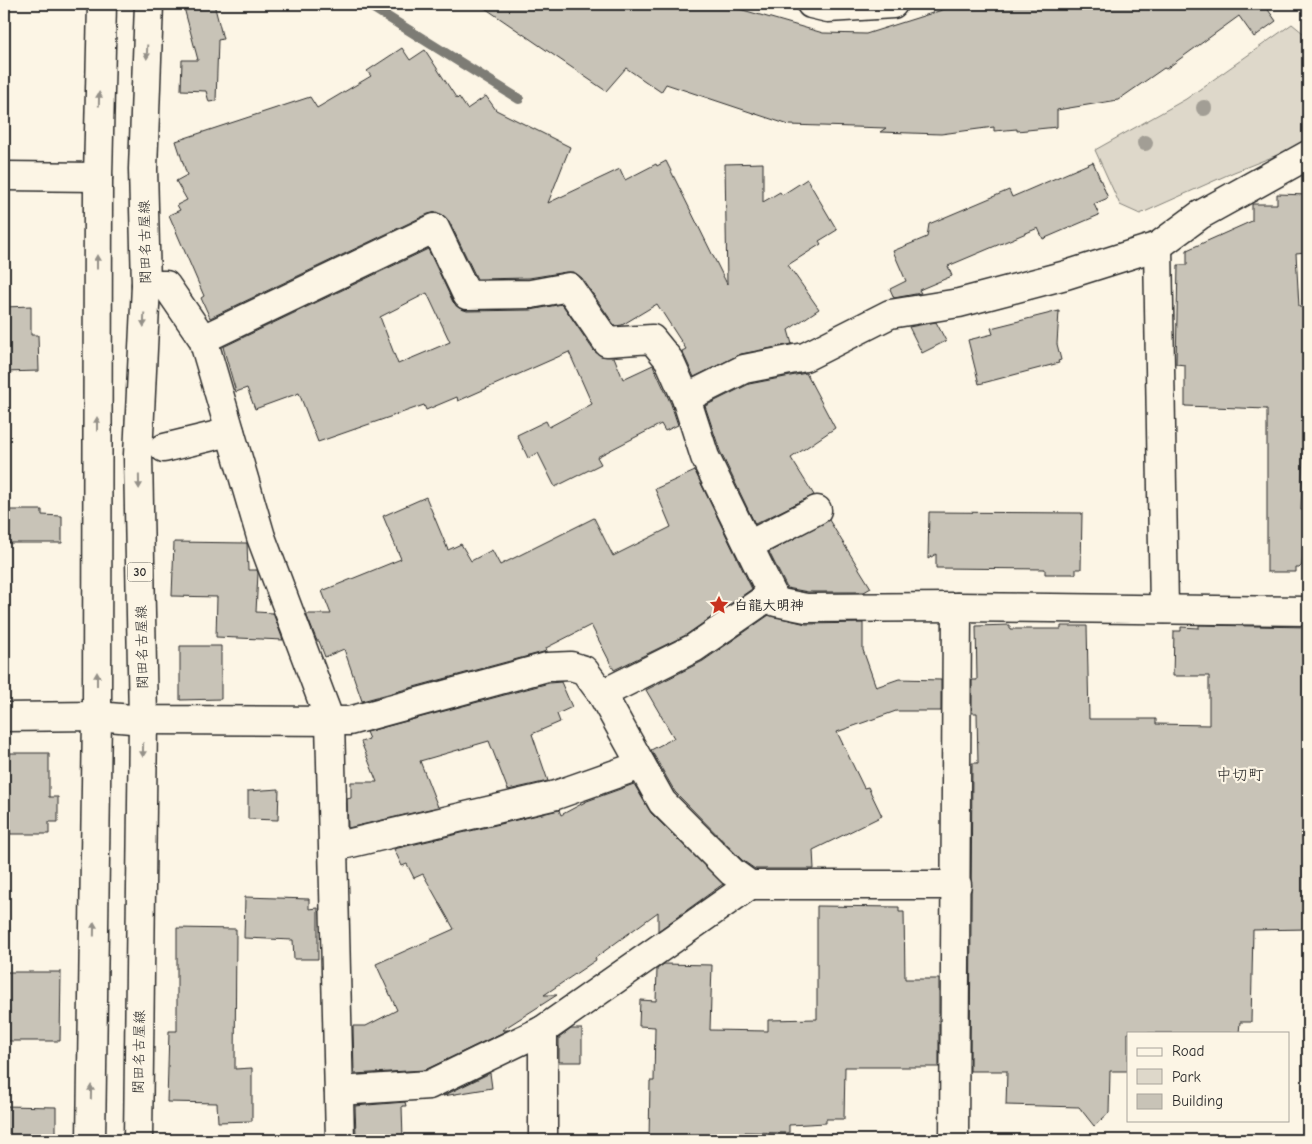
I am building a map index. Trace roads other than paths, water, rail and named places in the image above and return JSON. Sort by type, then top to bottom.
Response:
[{"type":"street","points":[[90,1140],[96,716],[98,177],[102,4]]},
{"type":"street","name":"関田名古屋線","points":[[138,1140],[143,720],[138,455],[146,285],[143,168],[149,4]]},
{"type":"street","points":[[811,4],[828,8],[893,4]]},
{"type":"street","points":[[686,398],[744,369],[805,357],[890,314],[959,303],[1066,275],[1158,246],[1200,215],[1308,155]]},
{"type":"street","points":[[4,176],[98,177]]},
{"type":"street","points":[[203,339],[435,228],[467,295],[531,294],[569,287],[607,342],[652,339],[669,360],[686,398],[705,457],[750,545],[776,602],[806,608],[957,607],[1308,611]]},
{"type":"street","points":[[1158,246],[1164,609]]},
{"type":"street","points":[[146,285],[166,285],[203,339],[261,537],[330,721],[340,1140]]},
{"type":"street","points":[[164,448],[230,432]]},
{"type":"street","points":[[750,545],[817,510]]},
{"type":"street","points":[[602,694],[694,648],[772,594]]},
{"type":"street","points":[[954,1140],[957,885],[957,607]]},
{"type":"street","points":[[4,716],[96,716],[143,720],[349,721],[547,667],[571,666],[584,670],[602,694],[662,802],[732,872],[750,885]]},
{"type":"street","points":[[334,847],[556,795],[642,766]]},
{"type":"street","points":[[339,1091],[429,1085],[543,1030],[750,885],[957,885]]},
{"type":"street","points":[[543,1030],[544,1140]]},
{"type":"waterway","points":[[367,4],[519,99]]},
{"type":"place","name":"白龍大明神","points":[[719,605]]},
{"type":"district","name":"中切町","points":[[1240,775]]}]
